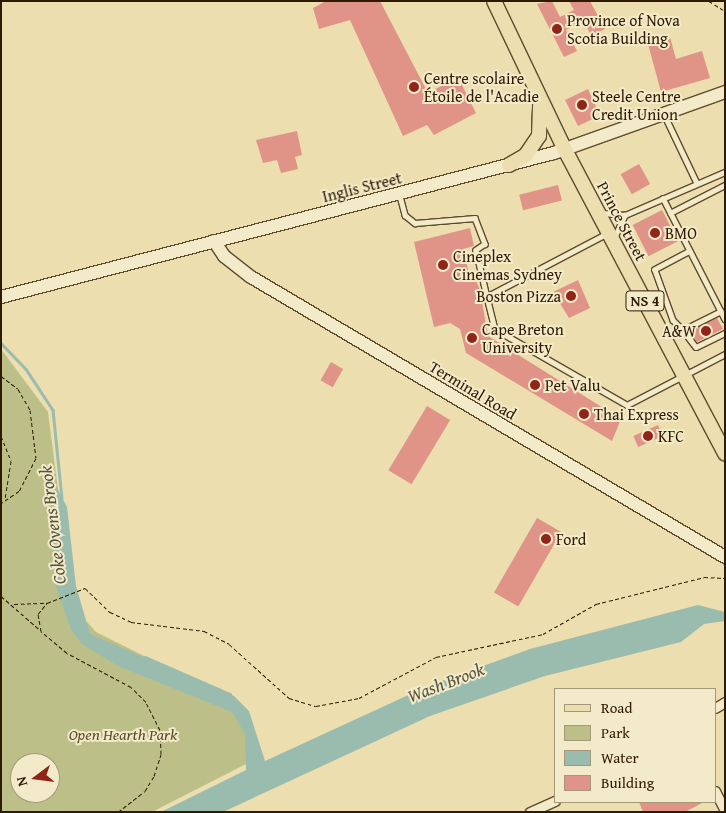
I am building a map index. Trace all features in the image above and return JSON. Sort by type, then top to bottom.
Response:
[{"type":"main road","name":"Prince Street","points":[[494,1],[540,92],[565,150],[725,453]]},
{"type":"main road","points":[[509,166],[526,154],[540,136],[540,92]]},
{"type":"street","name":"Inglis Street","points":[[1,297],[509,166],[565,150],[665,116],[725,92]]},
{"type":"street","name":"Terminal Road","points":[[214,241],[224,256],[251,277],[725,557]]},
{"type":"street","points":[[716,793],[725,811]]},
{"type":"street","points":[[530,812],[554,801]]},
{"type":"lane","points":[[665,116],[697,183]]},
{"type":"lane","points":[[597,212],[625,215],[725,172]]},
{"type":"lane","points":[[670,213],[725,185]]},
{"type":"lane","points":[[400,194],[405,215],[415,223],[475,218],[485,244],[476,250],[495,329],[627,405],[725,354]]},
{"type":"lane","points":[[662,198],[725,318]]},
{"type":"lane","points":[[487,297],[611,238],[625,215]]},
{"type":"lane","points":[[690,251],[657,267],[654,274],[673,320],[696,347],[725,333]]},
{"type":"lane","points":[[683,330],[721,311]]},
{"type":"path","points":[[709,1],[725,11]]},
{"type":"path","points":[[1,376],[18,389],[30,410],[35,438],[30,472],[19,490],[1,503]]},
{"type":"path","points":[[1,436],[11,461],[4,501]]},
{"type":"path","points":[[14,604],[47,603],[85,588],[110,612],[131,622],[199,630],[229,644],[300,703],[334,706],[359,698],[436,657],[537,636],[596,604],[696,578],[725,578]]},
{"type":"path","points":[[1,596],[14,604],[66,653],[131,687],[154,714],[162,743],[154,776],[145,791],[118,812]]},
{"type":"path","points":[[41,631],[38,614],[47,603]]},
{"type":"green space","name":"Open Hearth Park","points":[[1,349],[48,412],[73,606],[96,632],[230,699],[247,730],[248,763],[152,812],[1,812]]},
{"type":"water","name":"Wash Brook","points":[[56,486],[67,507],[76,586],[90,634],[234,696],[249,711],[265,761],[428,686],[530,649],[698,605],[725,612],[725,621],[704,624],[681,642],[545,676],[430,716],[223,812],[161,812],[246,770],[245,734],[232,712],[118,666],[82,644],[71,630],[56,586],[53,507]]},
{"type":"building","name":"Centre scolaire Étoile de l'Acadie","points":[[326,1],[380,1],[428,93],[458,77],[476,113],[434,135],[427,125],[403,136],[350,20],[319,29],[313,8]]},
{"type":"building","name":"Province of Nova Scotia Building","points":[[552,1],[560,17],[574,10],[569,1],[590,1],[605,29],[591,36],[584,21],[566,30],[577,51],[564,57],[537,4]]},
{"type":"building","points":[[670,37],[676,59],[702,51],[710,78],[661,92],[648,44]]},
{"type":"building","name":"Steele Centre Credit Union","points":[[588,89],[598,111],[593,113],[595,118],[578,126],[565,100]]},
{"type":"building","points":[[297,131],[302,155],[295,157],[298,169],[281,173],[277,160],[263,163],[256,140]]},
{"type":"building","points":[[639,164],[650,184],[632,194],[621,174]]},
{"type":"building","points":[[558,185],[562,201],[523,210],[519,195]]},
{"type":"building","name":"BMO","points":[[662,210],[678,241],[648,256],[633,225]]},
{"type":"building","points":[[470,228],[474,246],[463,249],[471,282],[476,281],[480,290],[488,336],[621,419],[612,441],[466,353],[460,329],[450,323],[434,327],[414,242]]},
{"type":"building","name":"Boston Pizza","points":[[578,280],[590,308],[569,318],[553,292]]},
{"type":"building","name":"A&W","points":[[717,318],[723,329],[697,342],[689,331]]},
{"type":"building","points":[[331,362],[343,369],[333,387],[320,380]]},
{"type":"building","points":[[427,406],[450,420],[412,484],[388,470]]},
{"type":"building","name":"KFC","points":[[658,425],[663,436],[638,447],[633,436]]},
{"type":"building","points":[[537,518],[561,532],[518,606],[494,592]]},
{"type":"building","points":[[639,803],[702,803],[685,812],[643,812]]},
{"type":"waterway","name":"Coke Ovens Brook","points":[[1,343],[26,369],[53,410],[62,498]]},
{"type":"waterway","name":"Coke Ovens Brook","points":[[145,657],[230,694]]},
{"type":"place","name":"Province of Nova Scotia Building","points":[[557,29]]},
{"type":"place","name":"Centre scolaire Étoile de l'Acadie","points":[[414,87]]},
{"type":"place","name":"Steele Centre Credit Union","points":[[582,105]]},
{"type":"place","name":"BMO","points":[[655,233]]},
{"type":"place","name":"Cineplex Cinemas Sydney","points":[[443,265]]},
{"type":"place","name":"Boston Pizza","points":[[571,296]]},
{"type":"place","name":"A&W","points":[[706,331]]},
{"type":"place","name":"Cape Breton University","points":[[472,338]]},
{"type":"place","name":"Pet Valu","points":[[535,385]]},
{"type":"place","name":"Thai Express","points":[[584,414]]},
{"type":"place","name":"KFC","points":[[648,436]]},
{"type":"place","name":"Ford","points":[[546,539]]}]
